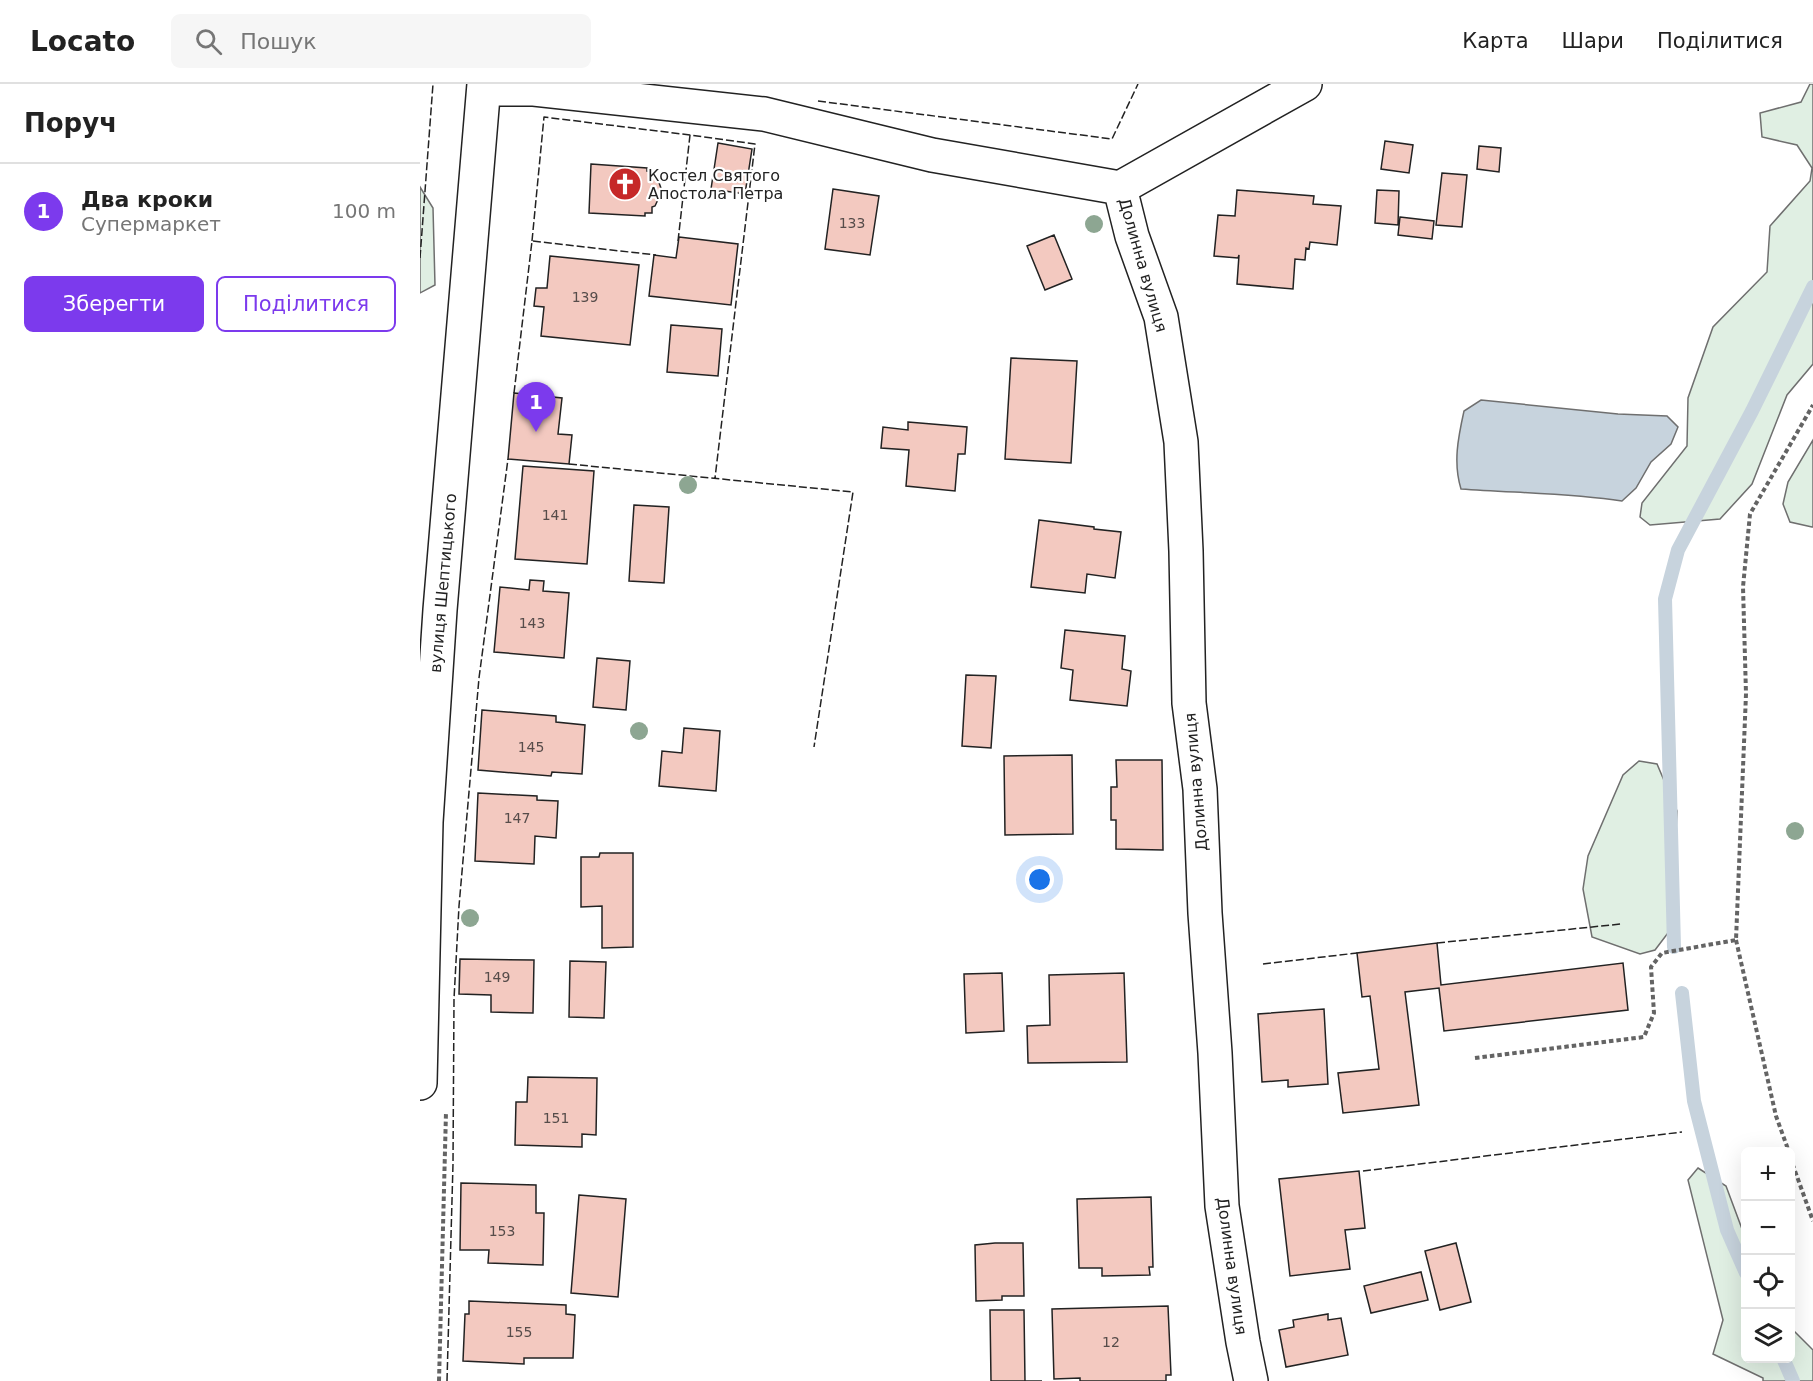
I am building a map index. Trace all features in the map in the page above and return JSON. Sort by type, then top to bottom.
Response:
[{"type":"street","points":[[484,87],[534,89],[764,114],[932,155],[1120,188],[1305,84]]},
{"type":"street","name":"вулиця Шептицького","points":[[420,1083],[423,822],[484,87]]},
{"type":"street","name":"Долинна вулиця","points":[[1120,188],[1132,236],[1161,317],[1181,442],[1189,704],[1200,789],[1222,1206],[1251,1381]]},
{"type":"path","points":[[1786,1147],[1776,1116],[1736,940],[1746,694],[1743,587],[1750,514],[1813,405]]},
{"type":"path","points":[[1475,1058],[1644,1037],[1654,1013],[1651,967],[1662,954],[1736,940]]},
{"type":"path","points":[[1795,1169],[1813,1221]]},
{"type":"green space","points":[[1810,84],[1813,84],[1813,364],[1787,395],[1752,484],[1720,519],[1650,525],[1640,517],[1642,503],[1687,446],[1688,398],[1713,327],[1767,272],[1770,226],[1810,181],[1812,168],[1797,145],[1762,137],[1760,113],[1801,102]]},
{"type":"green space","points":[[420,187],[433,208],[435,285],[420,293]]},
{"type":"green space","points":[[1813,440],[1812,527],[1790,522],[1783,504],[1788,482]]},
{"type":"green space","points":[[1639,761],[1657,764],[1677,811],[1671,929],[1655,950],[1640,954],[1592,937],[1583,889],[1588,856],[1623,775]]},
{"type":"green space","points":[[1698,1168],[1726,1186],[1741,1226],[1741,1363],[1795,1363],[1795,1332],[1813,1350],[1813,1381],[1763,1381],[1763,1378],[1713,1354],[1723,1320],[1688,1180]]},
{"type":"shaded area","points":[[1481,400],[1618,414],[1667,416],[1678,427],[1671,444],[1651,462],[1636,488],[1622,501],[1461,489],[1457,460],[1464,411]]},
{"type":"building","points":[[1385,141],[1413,145],[1409,173],[1381,169]]},
{"type":"building","points":[[718,143],[752,149],[745,194],[711,189]]},
{"type":"building","points":[[1479,146],[1501,148],[1499,172],[1477,169]]},
{"type":"building","name":"Костел Святого Апостола Петра","points":[[591,164],[647,168],[647,171],[654,172],[662,191],[655,206],[652,207],[652,213],[645,213],[645,216],[589,213]]},
{"type":"building","points":[[1442,173],[1467,175],[1462,227],[1436,225]]},
{"type":"building","points":[[833,189],[879,196],[870,255],[825,249]]},
{"type":"building","points":[[1237,190],[1314,196],[1313,204],[1341,206],[1337,245],[1310,242],[1309,249],[1306,248],[1305,260],[1295,259],[1293,289],[1237,284],[1239,255],[1238,258],[1214,256],[1218,215],[1235,216]]},
{"type":"building","points":[[1377,190],[1399,191],[1398,225],[1375,223]]},
{"type":"building","points":[[1400,217],[1434,221],[1432,239],[1398,235]]},
{"type":"building","points":[[1054,235],[1072,279],[1045,290],[1027,246]]},
{"type":"building","points":[[679,237],[738,244],[731,305],[649,296],[654,255],[676,258]]},
{"type":"building","points":[[550,256],[639,265],[630,345],[541,336],[544,307],[534,306],[536,288],[547,288]]},
{"type":"building","points":[[671,325],[722,329],[718,376],[667,372]]},
{"type":"building","points":[[1011,358],[1077,361],[1071,463],[1005,459]]},
{"type":"building","points":[[514,393],[562,398],[558,434],[572,435],[569,464],[508,459]]},
{"type":"building","points":[[908,422],[967,427],[965,454],[958,454],[955,491],[906,486],[909,450],[881,448],[883,427],[908,430]]},
{"type":"building","points":[[523,466],[594,471],[587,564],[515,559]]},
{"type":"building","points":[[634,505],[669,507],[664,583],[629,581]]},
{"type":"building","points":[[1039,520],[1121,532],[1115,578],[1087,574],[1085,593],[1031,587]]},
{"type":"building","points":[[530,580],[544,581],[543,591],[569,593],[564,658],[494,652],[500,587],[529,590]]},
{"type":"building","points":[[1065,630],[1125,636],[1122,669],[1131,671],[1127,706],[1070,700],[1073,670],[1061,668]]},
{"type":"building","points":[[597,658],[630,661],[626,710],[593,707]]},
{"type":"building","points":[[966,675],[996,676],[991,748],[962,746]]},
{"type":"building","points":[[482,710],[556,716],[556,722],[585,725],[582,774],[552,772],[551,776],[478,770]]},
{"type":"building","points":[[684,728],[720,731],[716,791],[659,786],[662,751],[682,753]]},
{"type":"building","points":[[1072,755],[1073,834],[1005,835],[1004,756]]},
{"type":"building","points":[[1116,760],[1162,760],[1163,850],[1116,849],[1116,820],[1111,820],[1111,787],[1117,787]]},
{"type":"building","points":[[478,793],[537,796],[537,800],[558,801],[556,838],[535,836],[534,864],[475,861]]},
{"type":"building","points":[[600,853],[633,853],[633,947],[602,948],[602,906],[581,907],[581,857],[599,857]]},
{"type":"building","points":[[1437,943],[1441,985],[1623,963],[1628,1010],[1444,1031],[1439,988],[1405,992],[1419,1105],[1343,1113],[1338,1073],[1379,1069],[1370,996],[1362,997],[1357,953]]},
{"type":"building","points":[[460,959],[534,960],[533,1013],[491,1012],[491,995],[459,994]]},
{"type":"building","points":[[570,961],[606,962],[604,1018],[569,1017]]},
{"type":"building","points":[[1002,973],[1004,1031],[966,1033],[964,974]]},
{"type":"building","points":[[1124,973],[1127,1062],[1028,1063],[1027,1026],[1050,1025],[1049,975]]},
{"type":"building","points":[[1324,1009],[1328,1084],[1288,1087],[1288,1080],[1262,1082],[1258,1014]]},
{"type":"building","points":[[528,1077],[597,1078],[596,1135],[582,1134],[582,1147],[515,1145],[516,1102],[527,1102]]},
{"type":"building","points":[[1359,1171],[1365,1228],[1345,1230],[1350,1269],[1290,1276],[1279,1179]]},
{"type":"building","points":[[461,1183],[536,1185],[536,1213],[544,1213],[543,1265],[488,1263],[489,1250],[460,1250]]},
{"type":"building","points":[[579,1195],[626,1199],[618,1297],[571,1293]]},
{"type":"building","points":[[1151,1197],[1153,1267],[1149,1267],[1150,1275],[1102,1276],[1102,1268],[1079,1268],[1077,1199]]},
{"type":"building","points":[[1023,1243],[1024,1296],[1002,1296],[1002,1300],[976,1301],[975,1245]]},
{"type":"building","points":[[1456,1243],[1471,1302],[1440,1310],[1425,1251]]},
{"type":"building","points":[[1421,1272],[1428,1300],[1371,1313],[1364,1286]]},
{"type":"building","points":[[469,1301],[566,1305],[566,1314],[575,1315],[573,1358],[524,1358],[524,1364],[463,1361],[465,1314],[469,1314]]},
{"type":"building","points":[[1168,1306],[1171,1375],[1166,1375],[1166,1381],[1054,1379],[1052,1309]]},
{"type":"building","points":[[990,1310],[1024,1310],[1025,1381],[991,1381]]},
{"type":"building","points":[[1328,1314],[1328,1320],[1341,1318],[1348,1355],[1286,1367],[1279,1330],[1294,1327],[1293,1320]]},
{"type":"waterway","points":[[1674,947],[1665,599],[1678,550],[1752,411],[1813,287]]},
{"type":"waterway","points":[[1682,993],[1694,1101],[1727,1230],[1741,1262]]},
{"type":"waterway","points":[[1785,1363],[1793,1381]]},
{"type":"fence","points":[[420,258],[433,84]]},
{"type":"fence","points":[[818,101],[1112,139],[1138,84]]},
{"type":"fence","points":[[532,241],[544,117],[690,135]]},
{"type":"fence","points":[[678,241],[690,135],[755,144],[715,478]]},
{"type":"fence","points":[[514,393],[532,241],[656,255]]},
{"type":"fence","points":[[447,1381],[453,1164],[454,999],[459,906],[479,678],[508,459]]},
{"type":"fence","points":[[569,464],[853,492],[814,747]]},
{"type":"fence","points":[[1437,943],[1621,924]]},
{"type":"fence","points":[[1263,964],[1357,953]]},
{"type":"fence","points":[[1363,1171],[1682,1132]]},
{"type":"place","name":"Костел Святого Апостола Петра","points":[[625,184]]},
{"type":"place","name":"Два кроки","points":[[536,432]]}]
